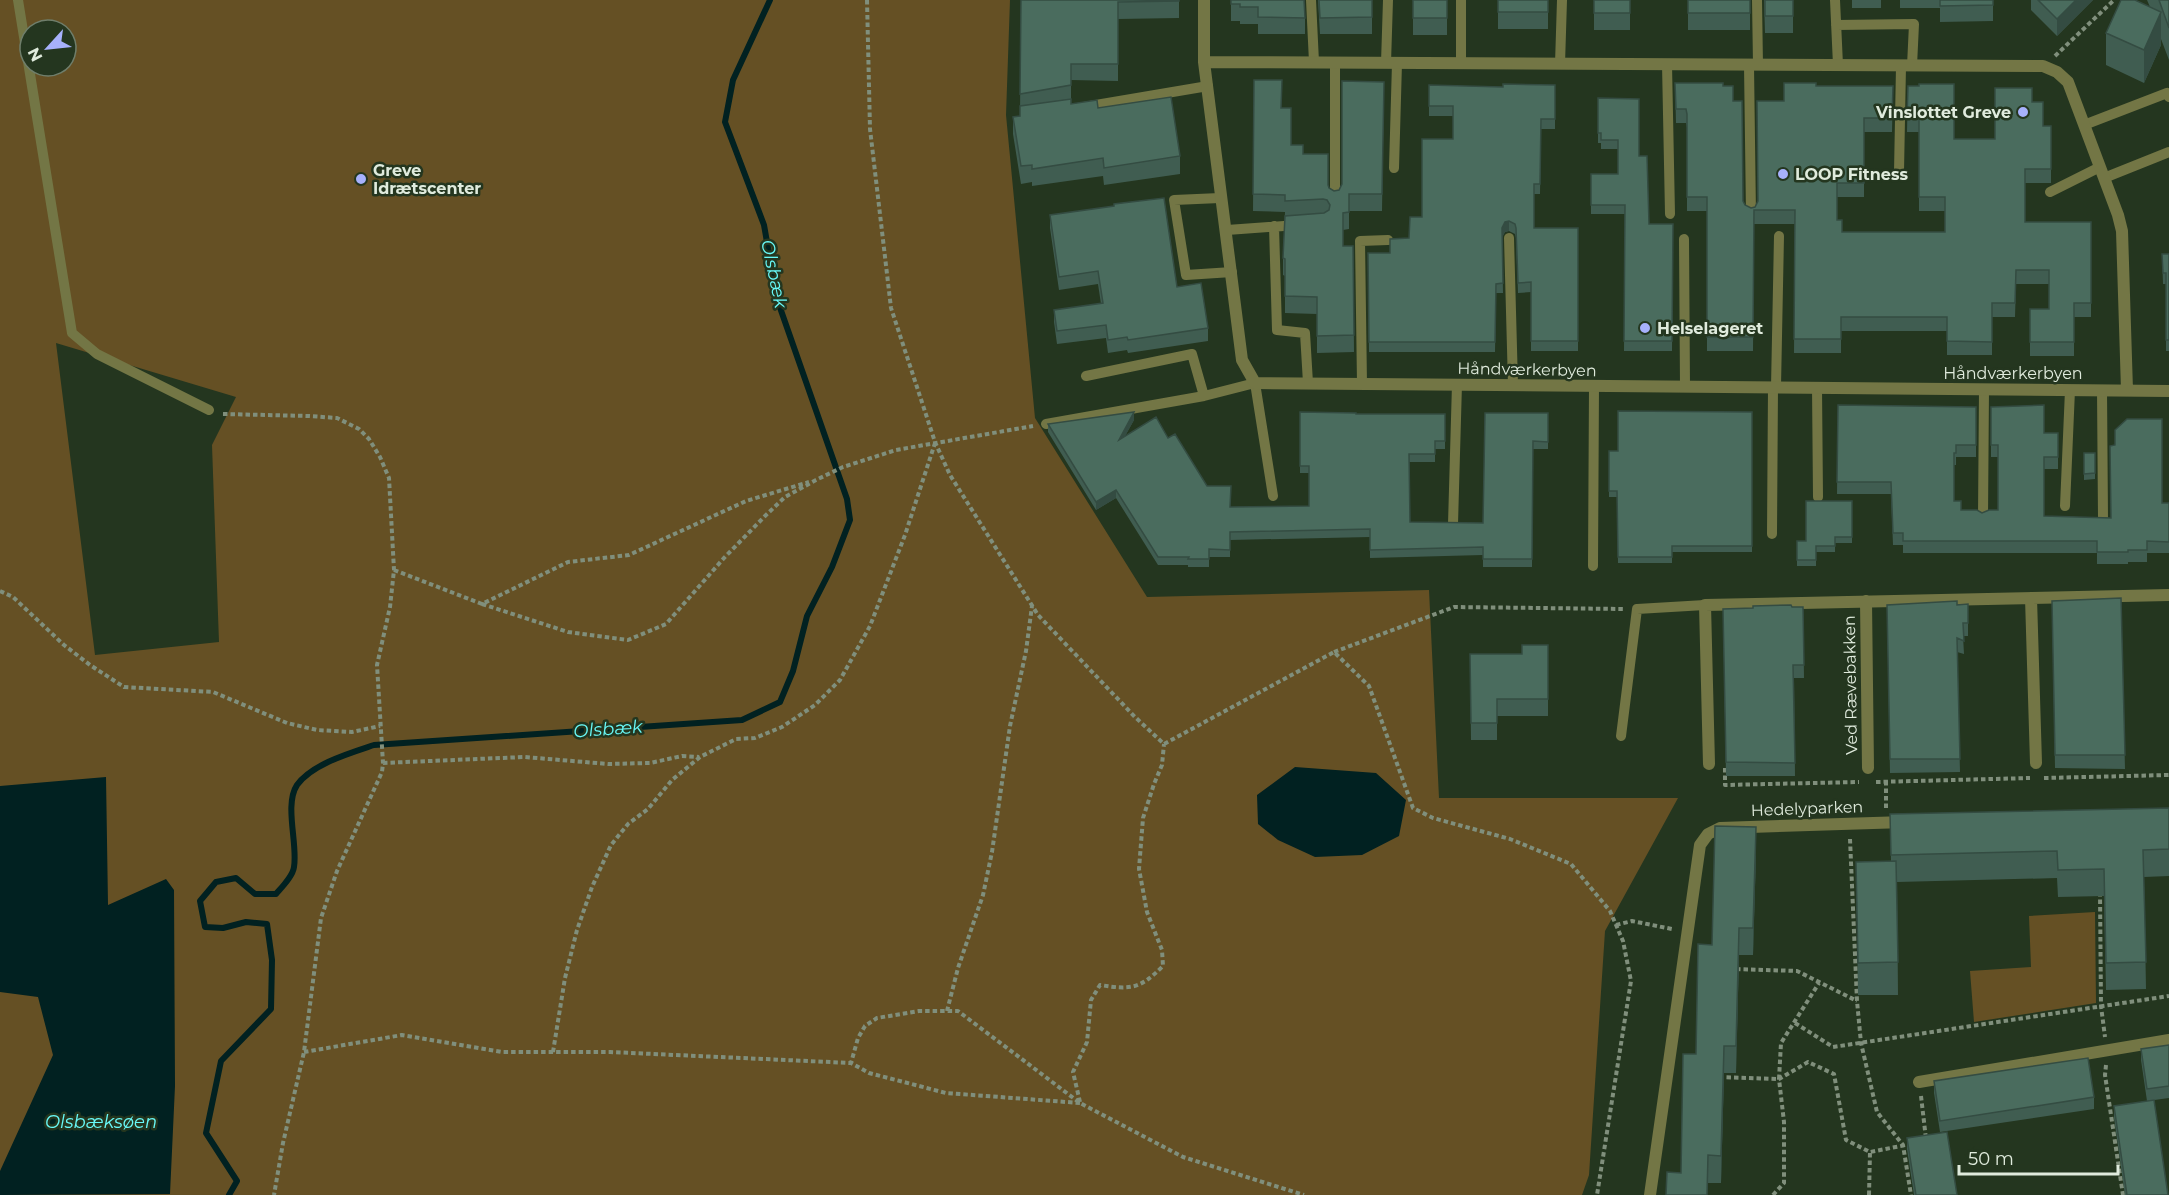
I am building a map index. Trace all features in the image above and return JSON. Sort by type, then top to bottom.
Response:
[{"type":"street","points":[[1204,0],[1204,62],[1220,198],[1227,230],[1242,360],[1255,383]]},
{"type":"street","points":[[1204,62],[2043,66],[2057,72],[2068,82],[2122,231],[2127,390]]},
{"type":"street","name":"Håndværkerbyen","points":[[1255,383],[2169,391]]},
{"type":"street","name":"Ved Rævebakken","points":[[1705,605],[2169,595]]},
{"type":"street","points":[[2031,598],[2036,763]]},
{"type":"street","name":"Ved Rævebakken","points":[[1866,601],[1868,768]]},
{"type":"street","points":[[1705,605],[1709,764]]},
{"type":"street","name":"Hedelyparken","points":[[1650,1195],[1700,844],[1708,834],[1720,828],[1922,822]]},
{"type":"street","points":[[1919,1082],[2169,1041]]},
{"type":"lane","points":[[18,0],[72,333],[97,354],[209,410]]},
{"type":"lane","points":[[1311,0],[1314,62]]},
{"type":"lane","points":[[1388,0],[1394,168]]},
{"type":"lane","points":[[1461,0],[1461,63]]},
{"type":"lane","points":[[1560,64],[1562,0]]},
{"type":"lane","points":[[1751,215],[1753,65],[1757,0]]},
{"type":"lane","points":[[1835,0],[1838,65]]},
{"type":"lane","points":[[1836,25],[1914,24],[1906,66],[1899,172]]},
{"type":"lane","points":[[1335,62],[1335,201]]},
{"type":"lane","points":[[1667,64],[1670,214]]},
{"type":"lane","points":[[1070,110],[1208,86]]},
{"type":"lane","points":[[2084,125],[2167,93],[2169,97]]},
{"type":"lane","points":[[2050,192],[2102,172],[2169,152]]},
{"type":"lane","points":[[1220,198],[1174,200],[1186,275],[1232,272]]},
{"type":"lane","points":[[1227,230],[1313,224]]},
{"type":"lane","points":[[1274,226],[1277,330],[1305,333],[1308,383]]},
{"type":"lane","points":[[1772,534],[1779,236]]},
{"type":"lane","points":[[1509,238],[1513,385]]},
{"type":"lane","points":[[1684,239],[1684,386]]},
{"type":"lane","points":[[1362,384],[1360,241],[1388,240]]},
{"type":"lane","points":[[1086,376],[1192,354],[1204,396]]},
{"type":"lane","points":[[1046,424],[1204,396],[1255,383],[1273,496]]},
{"type":"lane","points":[[1453,524],[1457,384]]},
{"type":"lane","points":[[1593,566],[1594,386]]},
{"type":"lane","points":[[1816,387],[1818,496]]},
{"type":"lane","points":[[1983,518],[1984,389]]},
{"type":"lane","points":[[2066,506],[2070,390]]},
{"type":"lane","points":[[2102,390],[2103,518]]},
{"type":"lane","points":[[1621,736],[1636,609],[1705,605]]},
{"type":"path","points":[[867,0],[870,129],[891,308],[935,442],[950,476],[1038,615],[1135,717],[1164,744]]},
{"type":"path","points":[[2043,66],[2114,0]]},
{"type":"path","points":[[209,410],[224,414],[337,418],[359,429],[369,439],[389,478],[393,570],[390,608],[377,666],[382,772],[337,871],[321,918],[304,1052],[283,1143],[274,1195]]},
{"type":"path","points":[[393,570],[482,604],[567,632],[628,640],[666,624],[724,558],[765,516],[785,497],[816,480],[843,467],[896,450],[1046,424]]},
{"type":"path","points":[[553,1052],[565,978],[577,930],[592,887],[611,845],[627,824],[648,809],[672,780],[700,757],[736,739],[755,738],[782,727],[814,705],[840,680],[870,626],[905,535],[935,442]]},
{"type":"path","points":[[482,604],[568,562],[629,555],[746,501],[816,480]]},
{"type":"path","points":[[0,591],[13,597],[64,645],[124,687],[213,692],[287,723],[317,730],[352,732],[380,726]]},
{"type":"path","points":[[947,1011],[983,895],[1032,605]]},
{"type":"path","points":[[1164,744],[1334,652],[1455,607],[1636,609]]},
{"type":"path","points":[[1334,652],[1369,686],[1413,808],[1433,818],[1510,839],[1571,864],[1610,910],[1623,941],[1631,981],[1597,1195]]},
{"type":"path","points":[[1080,1103],[1073,1072],[1087,1042],[1091,1000],[1100,985],[1124,988],[1147,982],[1163,966],[1162,950],[1147,912],[1139,869],[1143,818],[1162,765],[1164,744]]},
{"type":"path","points":[[383,763],[524,757],[608,764],[650,763],[682,756],[700,757]]},
{"type":"path","points":[[1709,764],[1725,763],[1725,785],[2169,775]]},
{"type":"path","points":[[1886,782],[1887,822]]},
{"type":"path","points":[[1850,823],[1857,1001],[1861,1043],[1877,1112],[1903,1145],[1911,1195]]},
{"type":"path","points":[[2099,881],[2101,1006],[2107,1051],[2105,1075],[2123,1195]]},
{"type":"path","points":[[1616,925],[1632,921],[1687,933]]},
{"type":"path","points":[[1728,968],[1797,971],[1857,1001]]},
{"type":"path","points":[[1773,1195],[1784,1183],[1784,1122],[1779,1079],[1781,1043],[1820,983]]},
{"type":"path","points":[[1794,1023],[1833,1047],[2169,996]]},
{"type":"path","points":[[851,1063],[858,1038],[865,1026],[877,1018],[919,1011],[958,1011],[1080,1103],[1184,1156],[1305,1195]]},
{"type":"path","points":[[304,1052],[402,1035],[502,1052],[610,1052],[851,1063],[869,1073],[946,1093],[1080,1103]]},
{"type":"path","points":[[1712,1076],[1779,1079],[1808,1062],[1834,1074],[1846,1140],[1870,1152],[1914,1143]]},
{"type":"path","points":[[1919,1082],[1926,1140]]},
{"type":"path","points":[[1869,1195],[1870,1152]]},
{"type":"shaded area","points":[[0,0],[1010,0],[1006,115],[1035,418],[1147,597],[1429,590],[1439,798],[1678,798],[1605,931],[1589,1175],[1582,1195],[0,1195]],"holes":[[[56,343],[236,397],[212,445],[219,642],[95,655]]]},
{"type":"shaded area","points":[[2095,912],[2096,1003],[1974,1022],[1970,971],[2031,967],[2029,916]]},
{"type":"water","points":[[1295,767],[1376,773],[1406,800],[1399,836],[1362,855],[1315,857],[1278,840],[1258,824],[1257,795]]},
{"type":"water","name":"Olsbæksøen","points":[[106,777],[108,905],[166,879],[174,890],[175,1086],[170,1194],[0,1195],[0,1171],[53,1055],[38,997],[0,992],[0,786]]},
{"type":"building","points":[[1021,0],[1179,1],[1118,2],[1118,64],[1071,64],[1071,85],[1020,94]]},
{"type":"building","points":[[1231,0],[1304,0],[1305,18],[1258,17],[1258,7],[1240,7],[1240,4],[1231,4]]},
{"type":"building","points":[[1319,0],[1372,0],[1372,17],[1320,18]]},
{"type":"building","points":[[1413,0],[1447,0],[1447,18],[1413,18]]},
{"type":"building","points":[[1498,0],[1548,0],[1548,12],[1498,12]]},
{"type":"building","points":[[1594,0],[1630,0],[1630,13],[1594,13]]},
{"type":"building","points":[[1688,0],[1750,0],[1750,13],[1688,13]]},
{"type":"building","points":[[1765,0],[1793,0],[1793,16],[1765,16]]},
{"type":"building","points":[[1940,0],[1993,0],[1993,5],[1940,6]]},
{"type":"building","points":[[2038,0],[2076,0],[2057,19]]},
{"type":"building","points":[[2121,0],[2135,0],[2161,12],[2144,50],[2106,33]]},
{"type":"building","points":[[2159,0],[2169,0],[2169,28]]},
{"type":"building","points":[[1254,80],[1282,80],[1281,108],[1291,108],[1291,145],[1303,145],[1303,154],[1328,154],[1328,185],[1334,191],[1339,190],[1342,184],[1342,81],[1384,82],[1382,194],[1349,194],[1349,212],[1343,213],[1343,246],[1353,246],[1354,335],[1317,336],[1317,297],[1285,296],[1285,259],[1283,258],[1285,216],[1324,213],[1329,210],[1330,205],[1327,200],[1323,199],[1285,201],[1285,195],[1253,194]]},
{"type":"building","points":[[1675,83],[1723,83],[1723,86],[1733,86],[1733,101],[1742,101],[1743,201],[1751,208],[1755,207],[1758,201],[1757,101],[1784,101],[1784,83],[1816,83],[1816,86],[1893,86],[1892,118],[1864,118],[1864,183],[1837,183],[1837,220],[1842,220],[1842,232],[1945,232],[1945,197],[1919,197],[1919,118],[1907,118],[1908,86],[1954,84],[1954,139],[1995,139],[1995,88],[2032,88],[2032,102],[2043,102],[2043,126],[2051,126],[2051,169],[2025,169],[2025,222],[2091,222],[2091,303],[2074,303],[2074,342],[2030,342],[2030,309],[2049,309],[2049,270],[2016,270],[2015,303],[1992,303],[1992,342],[1947,341],[1947,317],[1841,317],[1841,339],[1794,339],[1795,210],[1754,210],[1753,337],[1707,337],[1707,197],[1687,197],[1687,114],[1686,109],[1676,109]]},
{"type":"building","points":[[1503,84],[1555,85],[1555,119],[1541,119],[1540,184],[1534,184],[1534,228],[1578,228],[1578,341],[1531,341],[1531,282],[1518,283],[1516,228],[1515,224],[1509,221],[1505,222],[1502,228],[1503,283],[1496,284],[1495,342],[1369,342],[1368,253],[1390,253],[1390,239],[1409,238],[1410,217],[1422,217],[1422,139],[1453,139],[1453,106],[1429,106],[1429,85],[1503,87]]},
{"type":"building","points":[[1171,97],[1180,156],[1104,168],[1103,158],[1032,169],[1032,165],[1021,166],[1013,117],[1020,116],[1020,106],[1071,99],[1071,104],[1097,100],[1098,108]]},
{"type":"building","points":[[1598,98],[1639,99],[1639,156],[1647,156],[1649,224],[1673,224],[1672,341],[1624,341],[1625,205],[1591,205],[1591,174],[1618,174],[1618,140],[1601,140],[1601,133],[1598,133]]},
{"type":"building","points":[[1164,198],[1177,287],[1201,283],[1208,328],[1128,340],[1127,337],[1108,340],[1106,325],[1057,331],[1054,310],[1103,303],[1098,271],[1059,277],[1050,215]]},
{"type":"building","points":[[2162,254],[2169,254],[2169,340],[2166,340],[2166,273],[2163,273]]},
{"type":"building","points":[[1838,405],[1976,407],[1976,445],[1956,445],[1956,453],[1954,453],[1954,501],[1961,501],[1961,510],[1977,510],[1982,513],[1998,510],[1998,445],[1991,445],[1991,407],[2044,405],[2044,433],[2058,433],[2058,457],[2044,457],[2044,516],[2111,518],[2110,446],[2115,445],[2115,430],[2127,419],[2162,419],[2162,503],[2169,503],[2169,542],[2147,541],[2147,550],[2097,552],[2097,541],[1903,541],[1903,533],[1893,533],[1891,482],[1837,482]]},
{"type":"building","points":[[1618,411],[1752,412],[1752,546],[1672,546],[1672,557],[1618,557],[1617,491],[1609,491],[1609,451],[1618,451]]},
{"type":"building","points":[[1134,412],[1119,440],[1156,417],[1168,438],[1175,434],[1207,486],[1231,486],[1230,507],[1309,506],[1309,466],[1300,466],[1300,412],[1445,414],[1445,441],[1435,441],[1435,454],[1409,454],[1410,522],[1483,523],[1485,413],[1548,413],[1548,442],[1533,441],[1532,559],[1483,559],[1483,547],[1370,550],[1370,529],[1230,532],[1230,550],[1209,549],[1209,559],[1158,557],[1116,490],[1096,502],[1048,424]]},
{"type":"building","points":[[2084,453],[2095,453],[2095,473],[2084,474]]},
{"type":"building","points":[[1806,501],[1852,501],[1852,537],[1835,537],[1835,546],[1816,546],[1816,560],[1797,560],[1797,541],[1806,541]]},
{"type":"building","points":[[2121,598],[2125,755],[2055,755],[2052,601]]},
{"type":"building","points":[[1957,601],[1957,605],[1968,604],[1968,623],[1963,623],[1964,641],[1957,638],[1960,759],[1890,759],[1887,605]]},
{"type":"building","points":[[1791,605],[1792,607],[1803,607],[1804,665],[1793,665],[1795,763],[1726,762],[1723,609]]},
{"type":"building","points":[[1522,645],[1548,645],[1548,699],[1497,699],[1497,723],[1471,723],[1470,654],[1522,654]]},
{"type":"building","points":[[2169,808],[2169,849],[2143,850],[2146,962],[2106,963],[2104,869],[2058,870],[2057,851],[1891,855],[1890,814]]},
{"type":"building","points":[[1715,826],[1756,827],[1753,928],[1739,928],[1736,1046],[1724,1046],[1721,1156],[1708,1155],[1707,1195],[1666,1195],[1667,1172],[1681,1173],[1683,1054],[1696,1054],[1698,944],[1712,945]]},
{"type":"building","points":[[1896,861],[1898,962],[1858,963],[1856,862]]},
{"type":"building","points":[[2169,1045],[2169,1086],[2147,1089],[2141,1049]]},
{"type":"building","points":[[2088,1058],[2094,1097],[1940,1121],[1934,1081]]},
{"type":"building","points":[[2154,1100],[2168,1195],[2127,1195],[2114,1106]]},
{"type":"building","points":[[1947,1132],[1957,1195],[1916,1195],[1907,1138]]},
{"type":"waterway","name":"Olsbæk","points":[[229,1195],[237,1181],[206,1133],[221,1061],[271,1009],[272,960],[267,924],[246,922],[223,928],[205,927],[200,901],[216,882],[236,878],[255,894],[276,894],[284,885],[292,874],[295,858],[291,814],[293,793],[304,778],[332,760],[374,745],[742,720],[780,702],[793,671],[807,616],[832,567],[850,520],[847,499],[777,299],[764,225],[725,122],[733,80],[770,0]]},
{"type":"place","name":"Vinslottet Greve","points":[[2023,112]]},
{"type":"place","name":"LOOP Fitness","points":[[1783,174]]},
{"type":"place","name":"Greve Idrætscenter","points":[[361,179]]},
{"type":"place","name":"Helselageret","points":[[1645,328]]}]
